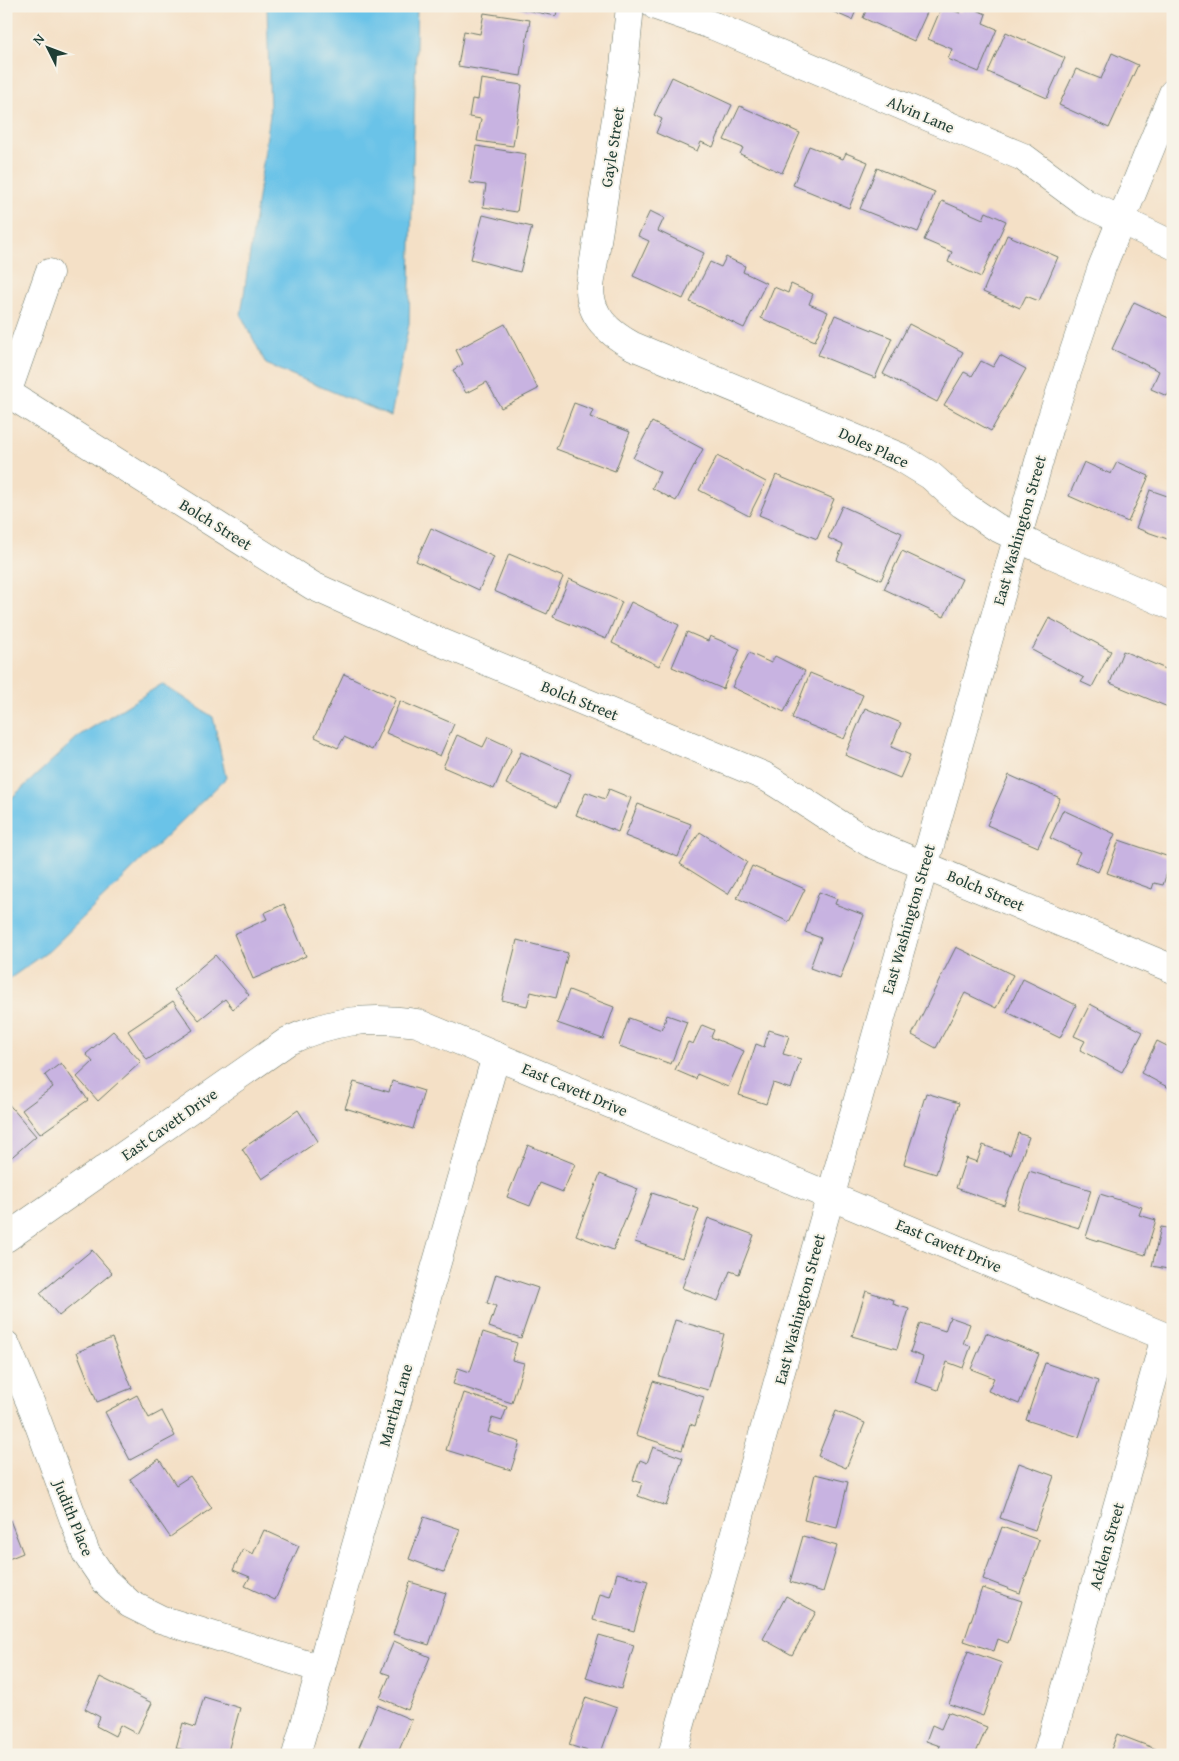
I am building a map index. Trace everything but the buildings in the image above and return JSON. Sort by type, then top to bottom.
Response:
[{"type":"street","name":"Gayle Street","points":[[590,286],[624,67],[630,6]]},
{"type":"street","name":"Alvin Lane","points":[[656,6],[714,26],[1023,157],[1085,203],[1173,245]]},
{"type":"street","name":"East Washington Street","points":[[672,1755],[1049,426],[1102,267],[1173,93]]},
{"type":"street","points":[[7,394],[49,273]]},
{"type":"street","name":"Doles Place","points":[[590,286],[590,297],[599,319],[614,336],[633,346],[900,457],[931,476],[962,504],[996,527],[1173,606]]},
{"type":"street","name":"Bolch Street","points":[[7,394],[313,586],[412,630],[764,776],[802,798],[828,819],[870,843],[1173,969]]},
{"type":"street","name":"East Cavett Drive","points":[[6,1238],[288,1041],[306,1032],[344,1021],[384,1018],[417,1023],[1169,1338]]},
{"type":"street","name":"Martha Lane","points":[[296,1755],[496,1056]]},
{"type":"street","name":"Acklen Street","points":[[1047,1755],[1169,1338]]},
{"type":"street","name":"Judith Place","points":[[6,1345],[33,1409],[86,1553],[105,1581],[130,1604],[160,1619],[321,1669]]},
{"type":"water","points":[[267,6],[417,6],[409,324],[391,416],[266,364],[241,315],[270,115]]},
{"type":"water","points":[[162,684],[213,717],[226,778],[49,951],[6,981],[6,803],[80,735]]}]
